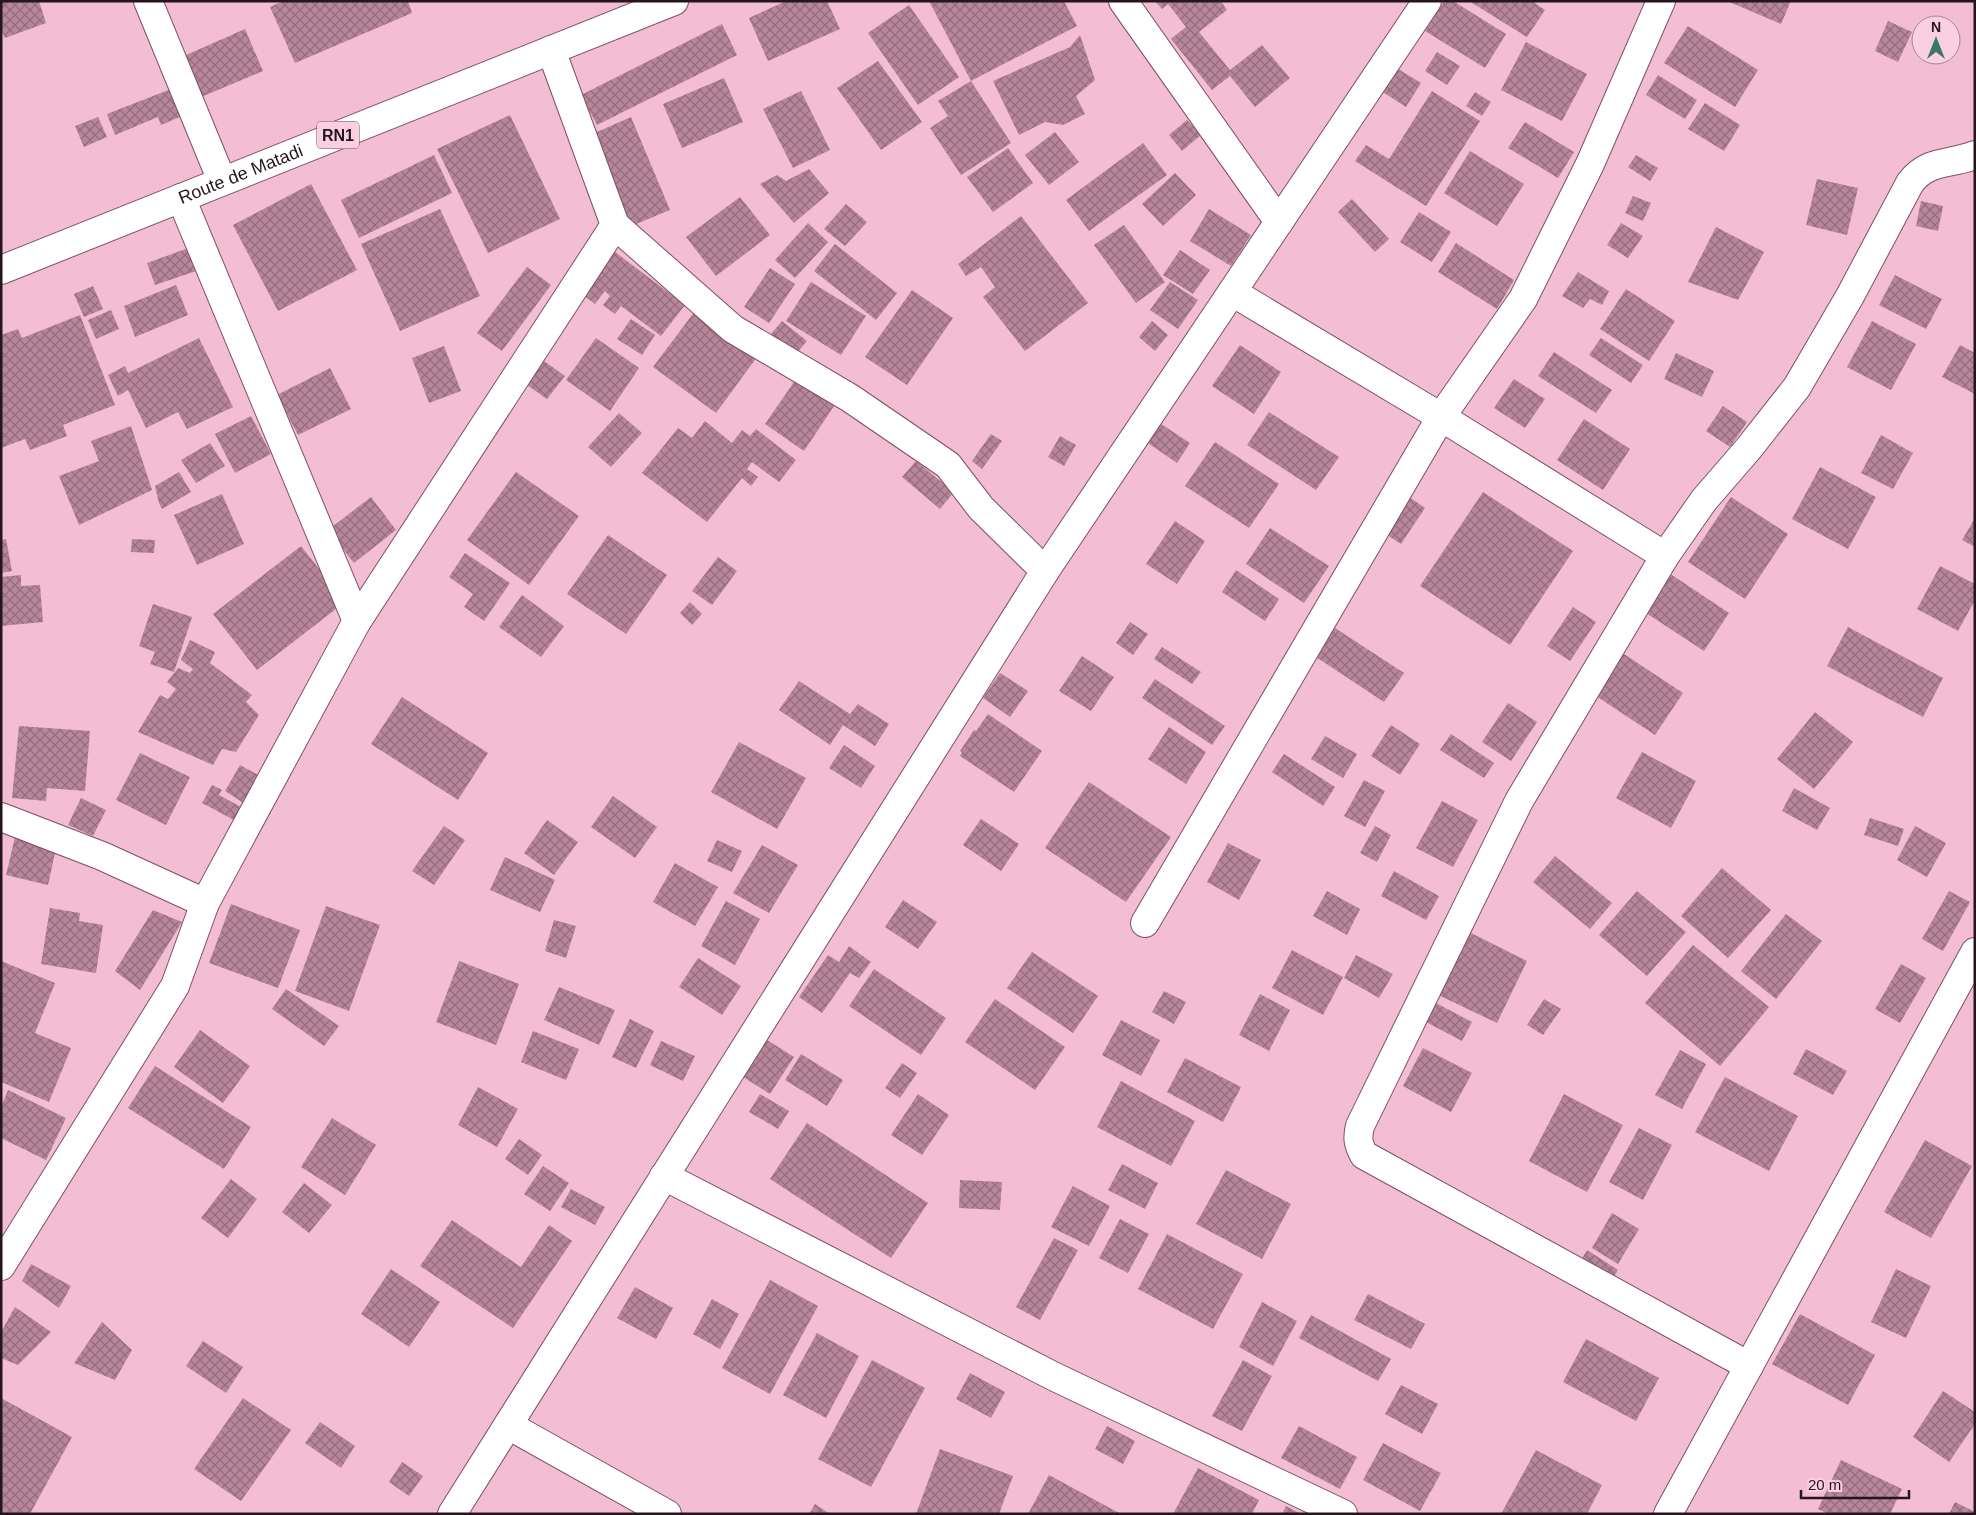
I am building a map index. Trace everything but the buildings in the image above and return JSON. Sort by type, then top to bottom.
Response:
[{"type":"main road","points":[[148,1],[222,181]]},
{"type":"main road","name":"Route de Matadi","points":[[1,270],[674,1]]},
{"type":"main road","points":[[1122,1],[1279,222]]},
{"type":"main road","points":[[452,1514],[1045,571],[1427,1]]},
{"type":"main road","points":[[1145,923],[1441,417],[1523,299],[1590,164],[1661,1]]},
{"type":"main road","points":[[551,50],[615,225],[733,329],[850,398],[948,465],[981,508],[1045,571]]},
{"type":"main road","points":[[1749,1366],[1364,1155],[1359,1145],[1358,1136],[1360,1126],[1518,801],[1665,556],[1704,500],[1797,387],[1850,296],[1910,182],[1918,172],[1944,162],[1975,155]]},
{"type":"main road","points":[[181,198],[357,621]]},
{"type":"main road","points":[[1,1266],[175,986],[205,903],[357,621],[615,225]]},
{"type":"main road","points":[[1232,292],[1441,417],[1665,556]]},
{"type":"main road","points":[[1,817],[102,856],[205,903]]},
{"type":"main road","points":[[1668,1514],[1975,952]]},
{"type":"main road","points":[[664,1176],[1053,1376],[1343,1514]]},
{"type":"main road","points":[[508,1425],[667,1514]]}]
